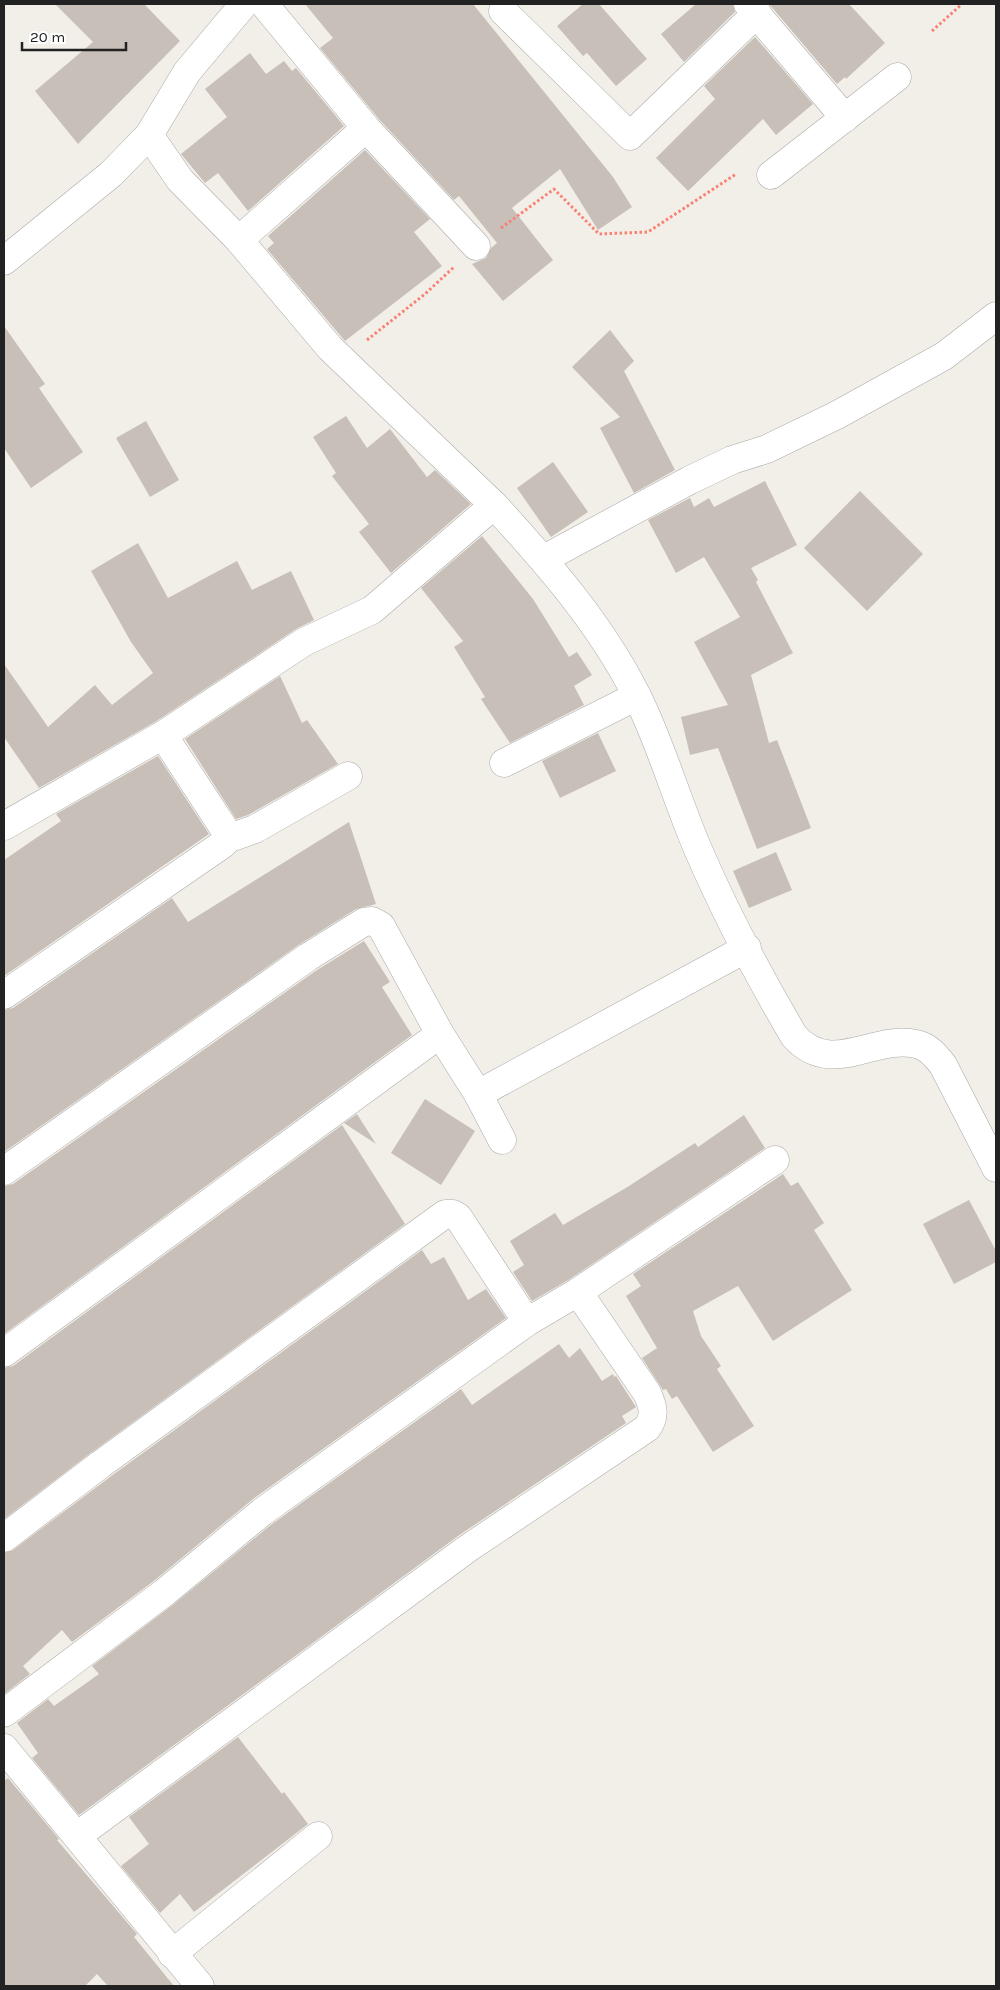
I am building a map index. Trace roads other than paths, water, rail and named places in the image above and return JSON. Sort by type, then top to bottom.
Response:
[{"type":"street","points":[[4,261],[111,174],[149,135],[187,72],[244,4]]},
{"type":"street","points":[[264,4],[366,128],[476,246]]},
{"type":"street","points":[[503,11],[630,136],[753,9],[845,118]]},
{"type":"street","points":[[770,175],[897,77]]},
{"type":"street","points":[[239,240],[366,128]]},
{"type":"street","points":[[149,135],[180,180],[239,240],[330,348],[494,505],[544,559],[603,638],[637,696],[700,854],[794,1036],[802,1045],[811,1050],[830,1054],[841,1054],[899,1043],[916,1044],[931,1051],[943,1065],[996,1168]]},
{"type":"street","points":[[544,559],[690,480],[732,460],[767,449],[837,415],[944,356],[996,316]]},
{"type":"street","points":[[4,826],[162,735],[304,642],[372,610],[494,505]]},
{"type":"street","points":[[504,762],[637,696]]},
{"type":"street","points":[[162,735],[225,830],[226,838]]},
{"type":"street","points":[[4,996],[216,849],[226,838],[256,829],[348,776]]},
{"type":"street","points":[[4,1172],[308,957],[364,922],[372,921],[382,926],[440,1034],[478,1094],[502,1140]]},
{"type":"street","points":[[478,1094],[747,948]]},
{"type":"street","points":[[4,1352],[440,1034]]},
{"type":"street","points":[[4,1714],[165,1592],[262,1512],[526,1322],[578,1292],[775,1160]]},
{"type":"street","points":[[4,1538],[109,1458],[445,1214],[453,1214],[458,1217],[526,1322]]},
{"type":"street","points":[[77,1836],[467,1549],[647,1428],[653,1415],[653,1405],[647,1393],[578,1292]]},
{"type":"street","points":[[4,1748],[200,1986]]},
{"type":"street","points":[[172,1954],[318,1836]]}]
